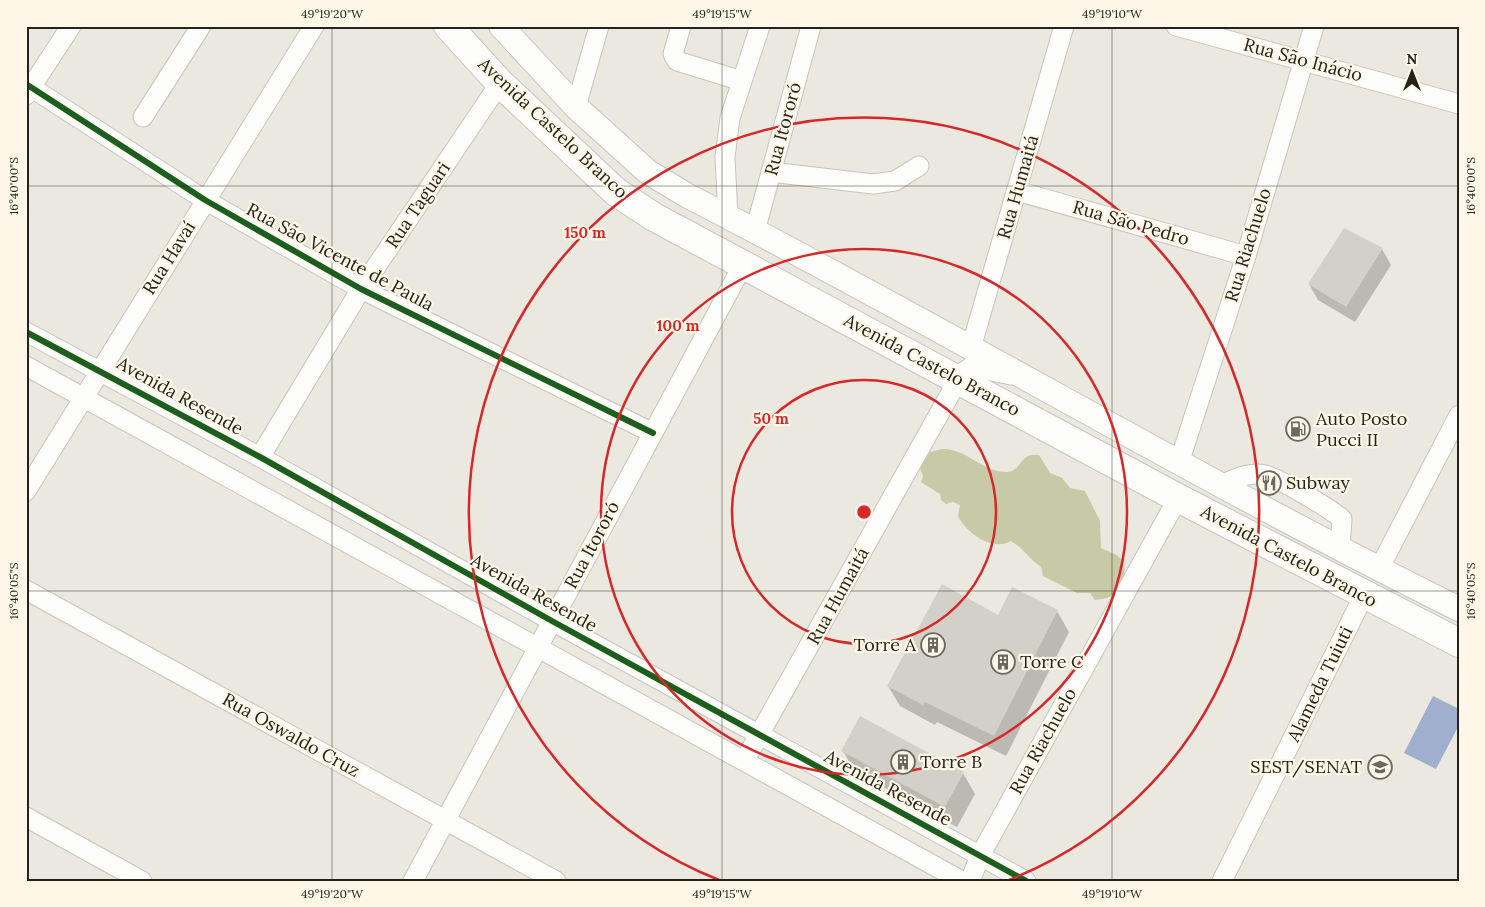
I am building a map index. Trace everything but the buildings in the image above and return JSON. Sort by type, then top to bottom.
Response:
[{"type":"highway","name":"Avenida Castelo Branco","points":[[448,26],[500,83],[616,192],[654,217],[1178,498],[1459,643]]},
{"type":"main road","name":"Avenida Castelo Branco","points":[[501,26],[576,107],[648,172],[688,196],[755,230],[1179,463],[1340,549],[1459,609]]},
{"type":"street","points":[[28,89],[70,26]]},
{"type":"street","points":[[142,117],[201,26]]},
{"type":"street","name":"Rua Havaí","points":[[26,491],[314,26]]},
{"type":"street","points":[[576,107],[599,26]]},
{"type":"street","points":[[681,26],[673,54],[677,61],[742,81]]},
{"type":"street","points":[[728,217],[725,157],[730,118],[760,26]]},
{"type":"street","name":"Rua Itororó","points":[[755,230],[811,26]]},
{"type":"street","name":"Rua Humaitá","points":[[971,348],[1064,26]]},
{"type":"street","name":"Rua São Inácio","points":[[1176,26],[1459,104]]},
{"type":"street","name":"Rua Riachuelo","points":[[1179,463],[1246,256],[1314,26]]},
{"type":"street","name":"Rua Taguari","points":[[260,457],[361,289],[500,83]]},
{"type":"street","name":"Rua São Vicente de Paula","points":[[28,89],[205,200],[361,289],[653,433]]},
{"type":"street","points":[[772,172],[873,184],[895,181],[919,166]]},
{"type":"street","name":"Rua São Pedro","points":[[1017,191],[1246,256]]},
{"type":"street","name":"Rua Itororó","points":[[413,881],[744,264]]},
{"type":"street","name":"Avenida Resende","points":[[26,332],[180,413],[552,621],[981,854],[1026,881]]},
{"type":"street","points":[[26,366],[539,646],[962,881]]},
{"type":"street","points":[[959,379],[964,370],[971,368],[1025,378]]},
{"type":"street","name":"Rua Humaitá","points":[[745,760],[959,379]]},
{"type":"street","points":[[162,440],[180,413]]},
{"type":"street","points":[[1379,569],[1459,415]]},
{"type":"street","name":"Rua Riachuelo","points":[[970,881],[981,854],[1178,498]]},
{"type":"street","name":"Rua Oswaldo Cruz","points":[[26,590],[556,881]]},
{"type":"street","name":"Alameda Tuiuti","points":[[1222,881],[1364,595]]},
{"type":"street","points":[[26,817],[142,881]]},
{"type":"green space","points":[[942,449],[959,452],[991,469],[1007,472],[1016,469],[1028,456],[1039,455],[1050,473],[1062,478],[1070,488],[1085,491],[1100,521],[1101,548],[1117,556],[1124,566],[1124,578],[1115,593],[1109,597],[1095,600],[1090,593],[1077,593],[1043,576],[1041,567],[1011,541],[1004,544],[988,542],[967,529],[958,516],[960,505],[953,502],[946,504],[941,500],[940,494],[921,482],[923,476],[919,466],[930,452]]},
{"type":"water","points":[[1433,696],[1459,709],[1459,725],[1436,769],[1404,753]]},
{"type":"cycle path","points":[[26,84],[205,200],[361,289],[653,433]]},
{"type":"cycle path","points":[[26,332],[260,457],[552,621],[1026,881]]},
{"type":"place","name":"Auto Posto Pucci II","points":[[1298,429]]},
{"type":"place","name":"Subway","points":[[1269,483]]},
{"type":"place","name":"Torre A","points":[[933,645]]},
{"type":"place","name":"Torre C","points":[[1003,662]]},
{"type":"place","name":"Torre B","points":[[903,762]]},
{"type":"place","name":"SEST/SENAT","points":[[1380,767]]}]
